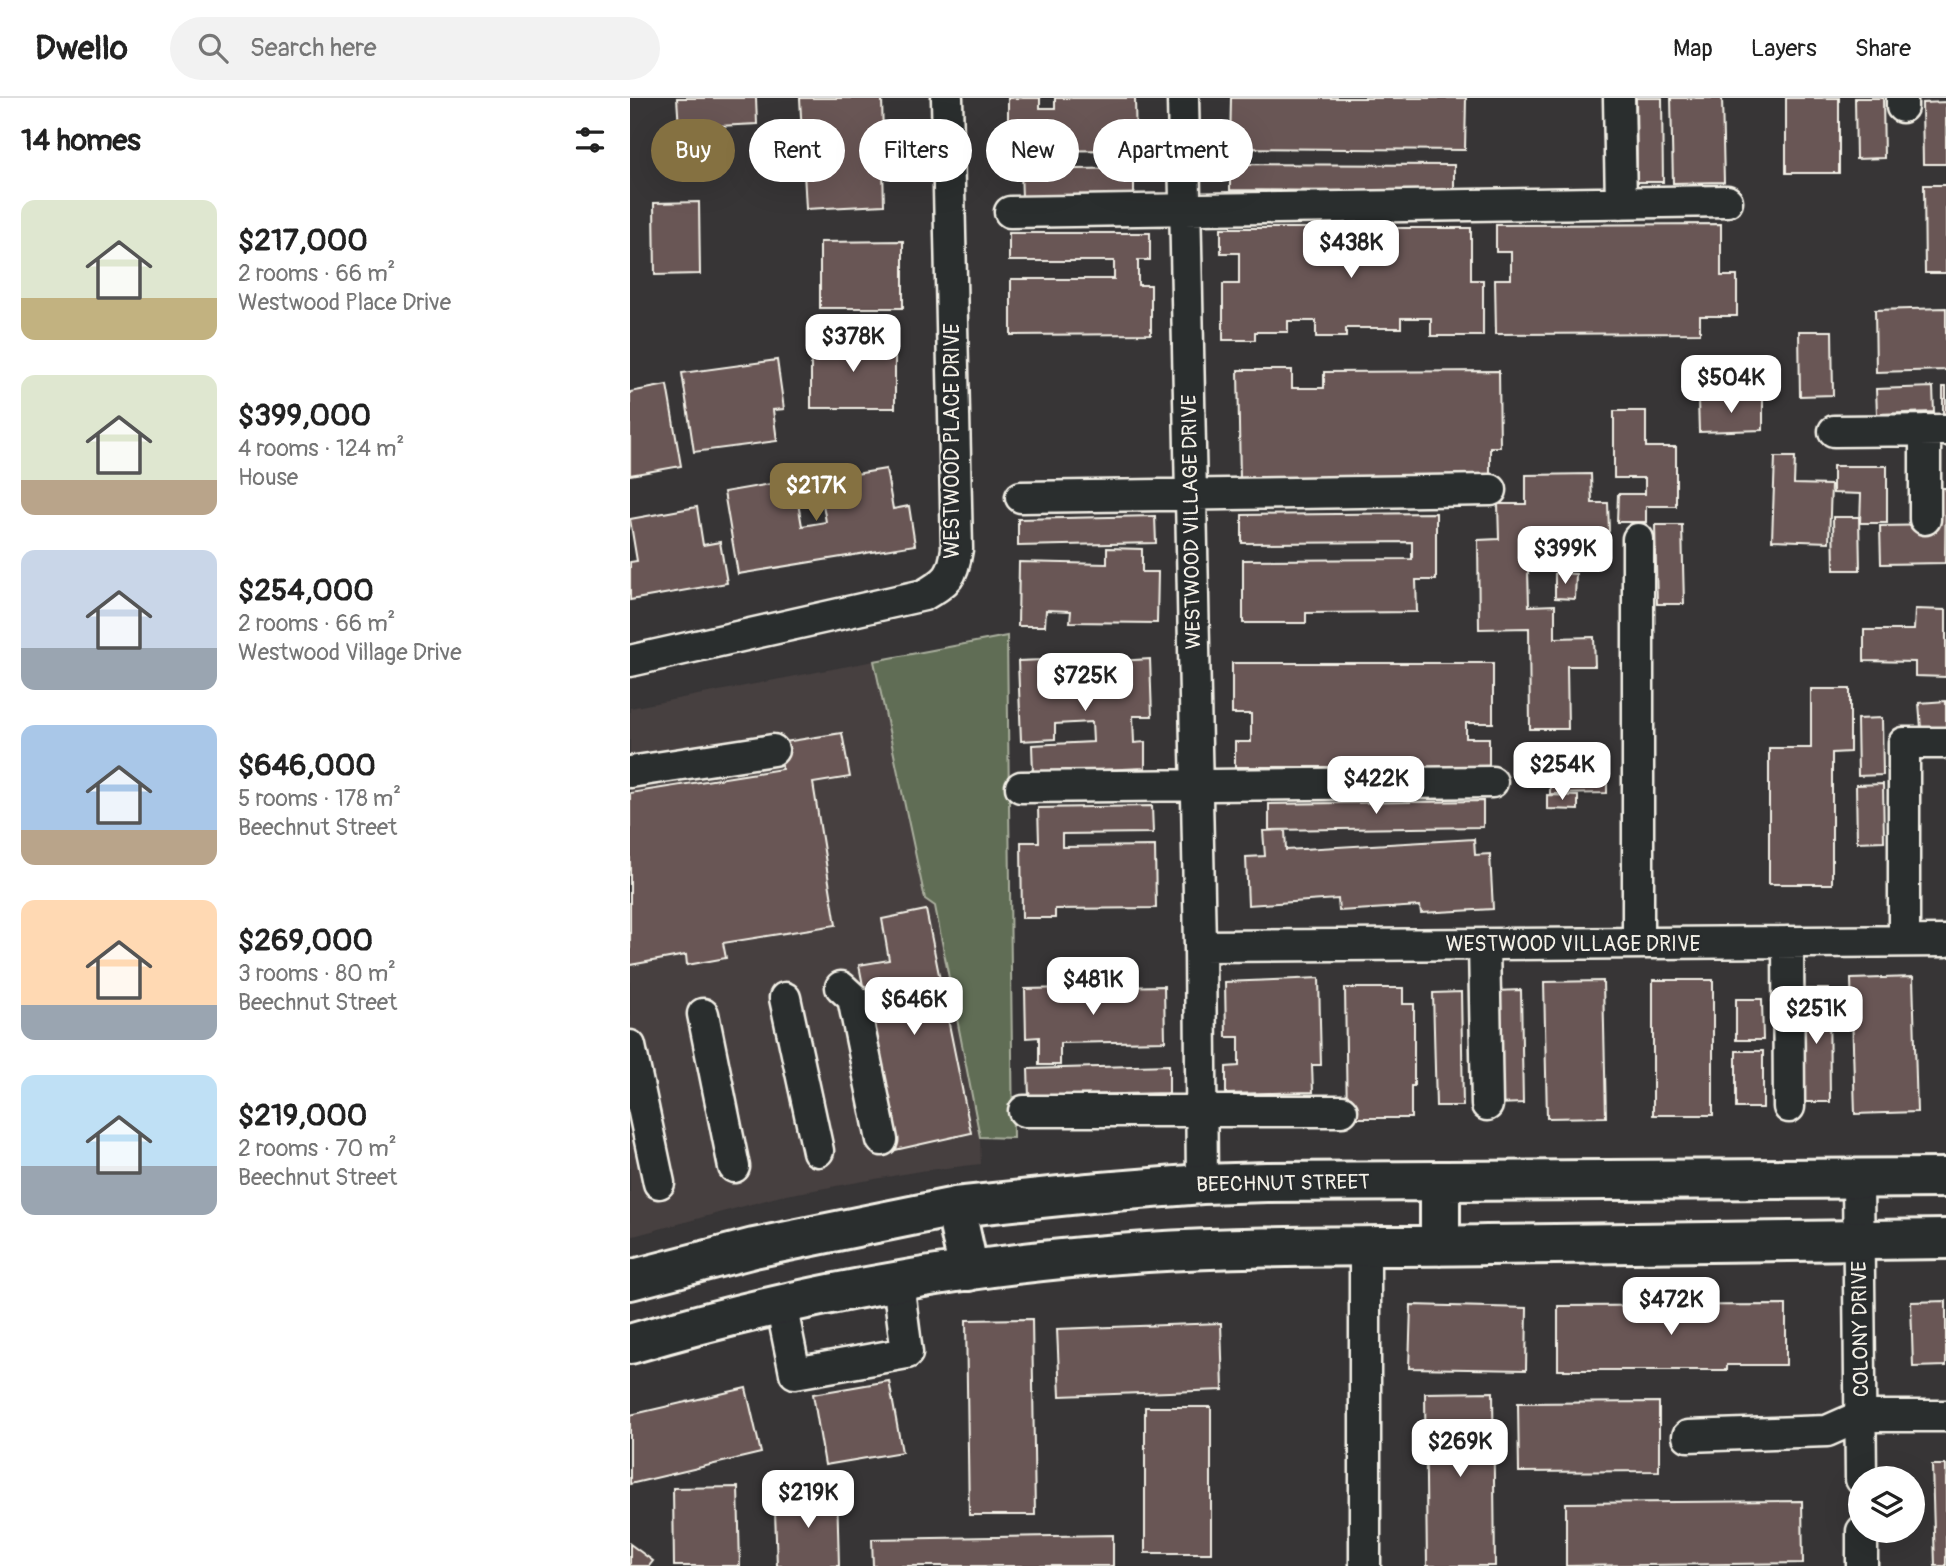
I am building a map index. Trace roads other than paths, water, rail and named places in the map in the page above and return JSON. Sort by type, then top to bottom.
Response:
[{"type":"main road","name":"BEECHNUT STREET","points":[[630,1280],[754,1248],[955,1207],[1202,1184],[1946,1178]]},
{"type":"main road","points":[[1440,1181],[1440,1246]]},
{"type":"main road","points":[[955,1207],[969,1271]]},
{"type":"main road","points":[[630,1343],[781,1304],[898,1282],[1058,1260],[1147,1252],[1946,1239]]},
{"type":"street","name":"WESTWOOD PLACE DRIVE","points":[[630,661],[924,595],[948,581],[957,550],[947,98]]},
{"type":"street","name":"WESTWOOD VILLAGE DRIVE","points":[[1183,98],[1200,946],[1202,1184]]},
{"type":"street","points":[[1619,98],[1621,203]]},
{"type":"street","points":[[1010,212],[1727,201]]},
{"type":"street","points":[[1834,431],[1936,430],[1925,519]]},
{"type":"street","points":[[1021,497],[1491,490]]},
{"type":"street","points":[[1638,539],[1638,943]]},
{"type":"street","points":[[1904,941],[1904,743],[1946,743]]},
{"type":"street","points":[[630,772],[773,750]]},
{"type":"street","points":[[1021,787],[1492,782]]},
{"type":"street","name":"WESTWOOD VILLAGE DRIVE","points":[[1200,946],[1946,941]]},
{"type":"street","points":[[1788,942],[1789,1107]]},
{"type":"street","points":[[1484,944],[1487,1105]]},
{"type":"street","points":[[841,988],[853,998],[882,1140]]},
{"type":"street","points":[[785,998],[818,1151]]},
{"type":"street","points":[[704,1014],[734,1167]]},
{"type":"street","points":[[630,1046],[659,1183]]},
{"type":"street","points":[[1024,1111],[1342,1111]]},
{"type":"street","name":"COLONY DRIVE","points":[[1858,1179],[1861,1466]]},
{"type":"street","points":[[1365,1247],[1365,1566]]},
{"type":"street","points":[[781,1304],[795,1373],[907,1353],[898,1282]]},
{"type":"street","points":[[1688,1436],[1827,1431],[1861,1416],[1946,1416]]},
{"type":"street","points":[[1862,1543],[1863,1566]]}]
